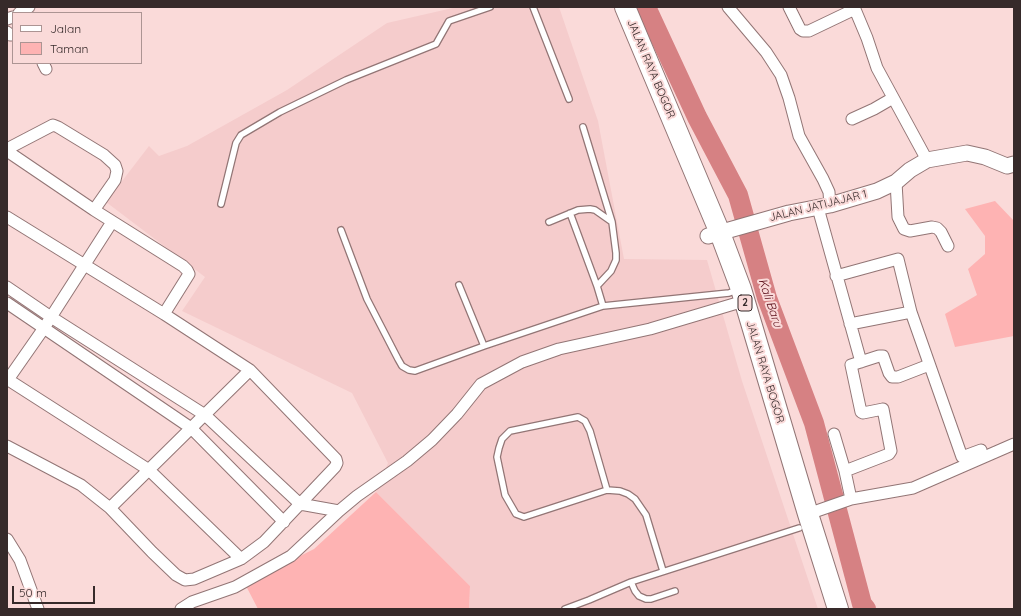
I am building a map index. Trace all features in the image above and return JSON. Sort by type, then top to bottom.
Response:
[{"type":"highway","name":"JALAN RAYA BOGOR","points":[[612,7],[720,233]]},
{"type":"highway","name":"JALAN RAYA BOGOR","points":[[625,7],[720,233],[737,297],[803,521],[824,609]]},
{"type":"highway","name":"JALAN RAYA BOGOR","points":[[803,521],[838,609]]},
{"type":"street","points":[[728,7],[761,47],[781,76],[789,98],[799,136],[829,192],[824,207],[836,276],[861,362]]},
{"type":"street","points":[[789,7],[800,29],[803,31],[809,31],[854,8],[867,38],[877,68],[927,160]]},
{"type":"street","points":[[852,119],[893,98]]},
{"type":"street","points":[[94,210],[115,180],[117,171],[115,164],[104,155],[53,125],[7,150],[94,210],[187,270],[189,274],[164,314]]},
{"type":"street","name":"JALAN JATIJAJAR 1","points":[[720,233],[789,213],[824,207],[877,191],[896,182],[910,170],[927,160],[967,153],[986,157],[1012,168]]},
{"type":"street","points":[[896,182],[898,217],[904,229],[910,231],[932,227],[937,228],[941,232],[948,246]]},
{"type":"street","points":[[7,217],[164,314],[250,370],[337,461],[336,467],[264,542],[241,559],[194,579],[185,580],[176,575],[152,552],[110,508],[81,485],[7,446]]},
{"type":"street","points":[[112,222],[44,328],[7,380],[149,470],[241,559]]},
{"type":"street","points":[[836,276],[898,258],[911,312],[928,365],[962,457],[981,450]]},
{"type":"street","points":[[7,287],[204,415],[300,504],[338,510]]},
{"type":"street","points":[[181,609],[192,602],[235,586],[291,556],[338,510],[432,440],[457,414],[481,384],[522,362],[559,349],[650,329],[689,316],[737,297]]},
{"type":"street","points":[[7,303],[191,428],[284,522]]},
{"type":"street","points":[[850,324],[911,312]]},
{"type":"street","points":[[845,471],[889,454],[891,451],[883,410],[863,413],[861,410],[851,365],[883,356],[892,377],[898,377],[928,365]]},
{"type":"street","points":[[110,508],[250,370]]},
{"type":"street","points":[[834,434],[845,471],[846,501]]},
{"type":"street","points":[[803,521],[826,507],[846,501],[913,488],[1014,444]]},
{"type":"street","points":[[7,539],[20,560],[38,609]]},
{"type":"lane","points":[[221,204],[236,143],[241,135],[280,112],[346,80],[437,44],[449,21],[490,7]]},
{"type":"lane","points":[[533,7],[569,99]]},
{"type":"lane","points":[[583,127],[612,222],[616,260],[611,271],[597,286]]},
{"type":"lane","points":[[549,222],[578,210],[595,210],[612,222]]},
{"type":"lane","points":[[570,213],[603,306]]},
{"type":"lane","points":[[341,230],[366,299],[398,360],[402,366],[408,370],[415,371],[603,306],[737,297]]},
{"type":"lane","points":[[459,286],[484,346]]},
{"type":"lane","points":[[607,490],[590,431],[585,421],[576,416],[510,431],[502,439],[497,457],[505,495],[516,514],[524,517],[607,490],[620,490],[636,499],[646,515],[663,571]]},
{"type":"lane","points":[[564,609],[631,582],[803,521]]},
{"type":"lane","points":[[631,582],[639,596],[646,599],[651,599],[675,591]]},
{"type":"shaded area","points":[[457,7],[559,7],[598,121],[624,259],[707,260],[742,381],[818,609],[469,609],[470,586],[376,492],[388,463],[352,393],[182,311],[205,277],[106,202],[149,146],[159,156],[187,146],[287,90],[387,23]]},
{"type":"green space","points":[[995,201],[1014,221],[1014,336],[955,347],[945,314],[977,295],[968,269],[985,254],[985,236],[965,209]]},
{"type":"green space","points":[[376,492],[470,586],[469,609],[258,609],[245,584],[314,549]]},
{"type":"waterway","name":"Kali Baru","points":[[646,7],[697,117],[738,195],[767,298],[814,423],[862,604],[866,609]]}]
